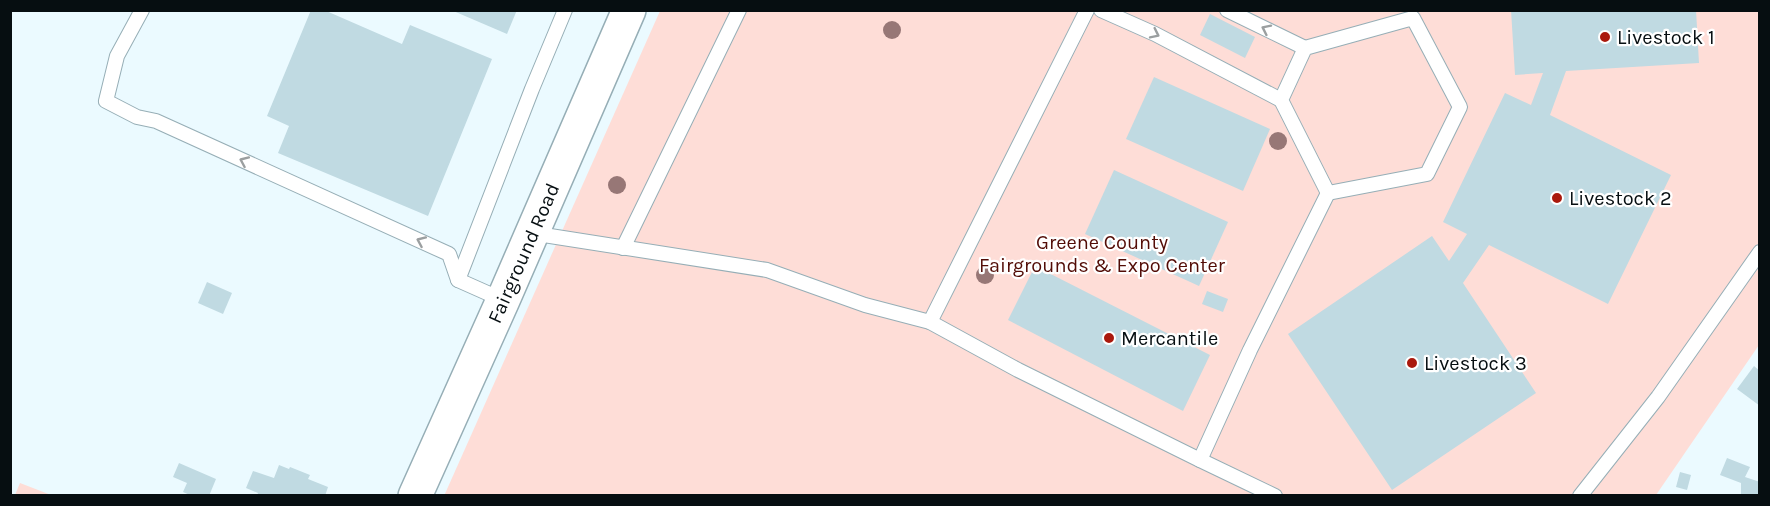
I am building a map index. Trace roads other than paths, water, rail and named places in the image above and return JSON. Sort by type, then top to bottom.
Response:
[{"type":"street","name":"Fairground Road","points":[[415,495],[629,10]]},
{"type":"lane","points":[[142,10],[117,56],[106,101],[137,117],[156,121],[449,254],[458,280],[503,300]]},
{"type":"lane","points":[[458,280],[564,10]]},
{"type":"lane","points":[[623,248],[739,10]]},
{"type":"lane","points":[[930,322],[1088,10]]},
{"type":"lane","points":[[1101,10],[1155,34],[1281,100],[1329,193]]},
{"type":"lane","points":[[1227,10],[1305,48],[1415,14],[1460,107],[1427,174],[1329,193]]},
{"type":"lane","points":[[1281,100],[1305,48]]},
{"type":"lane","points":[[1200,460],[1250,350],[1329,193]]},
{"type":"lane","points":[[531,233],[767,270],[865,305],[930,322],[1018,370],[1275,495]]},
{"type":"lane","points":[[1580,495],[1658,397],[1760,252]]},
{"type":"place","name":"Livestock 1","points":[[1605,37]]},
{"type":"place","name":"Livestock 2","points":[[1557,198]]},
{"type":"place","name":"Mercantile","points":[[1109,338]]},
{"type":"place","name":"Livestock 3","points":[[1412,363]]},
{"type":"park label","name":"Greene County Fairgrounds & Expo Center","points":[[1102,254]]}]
